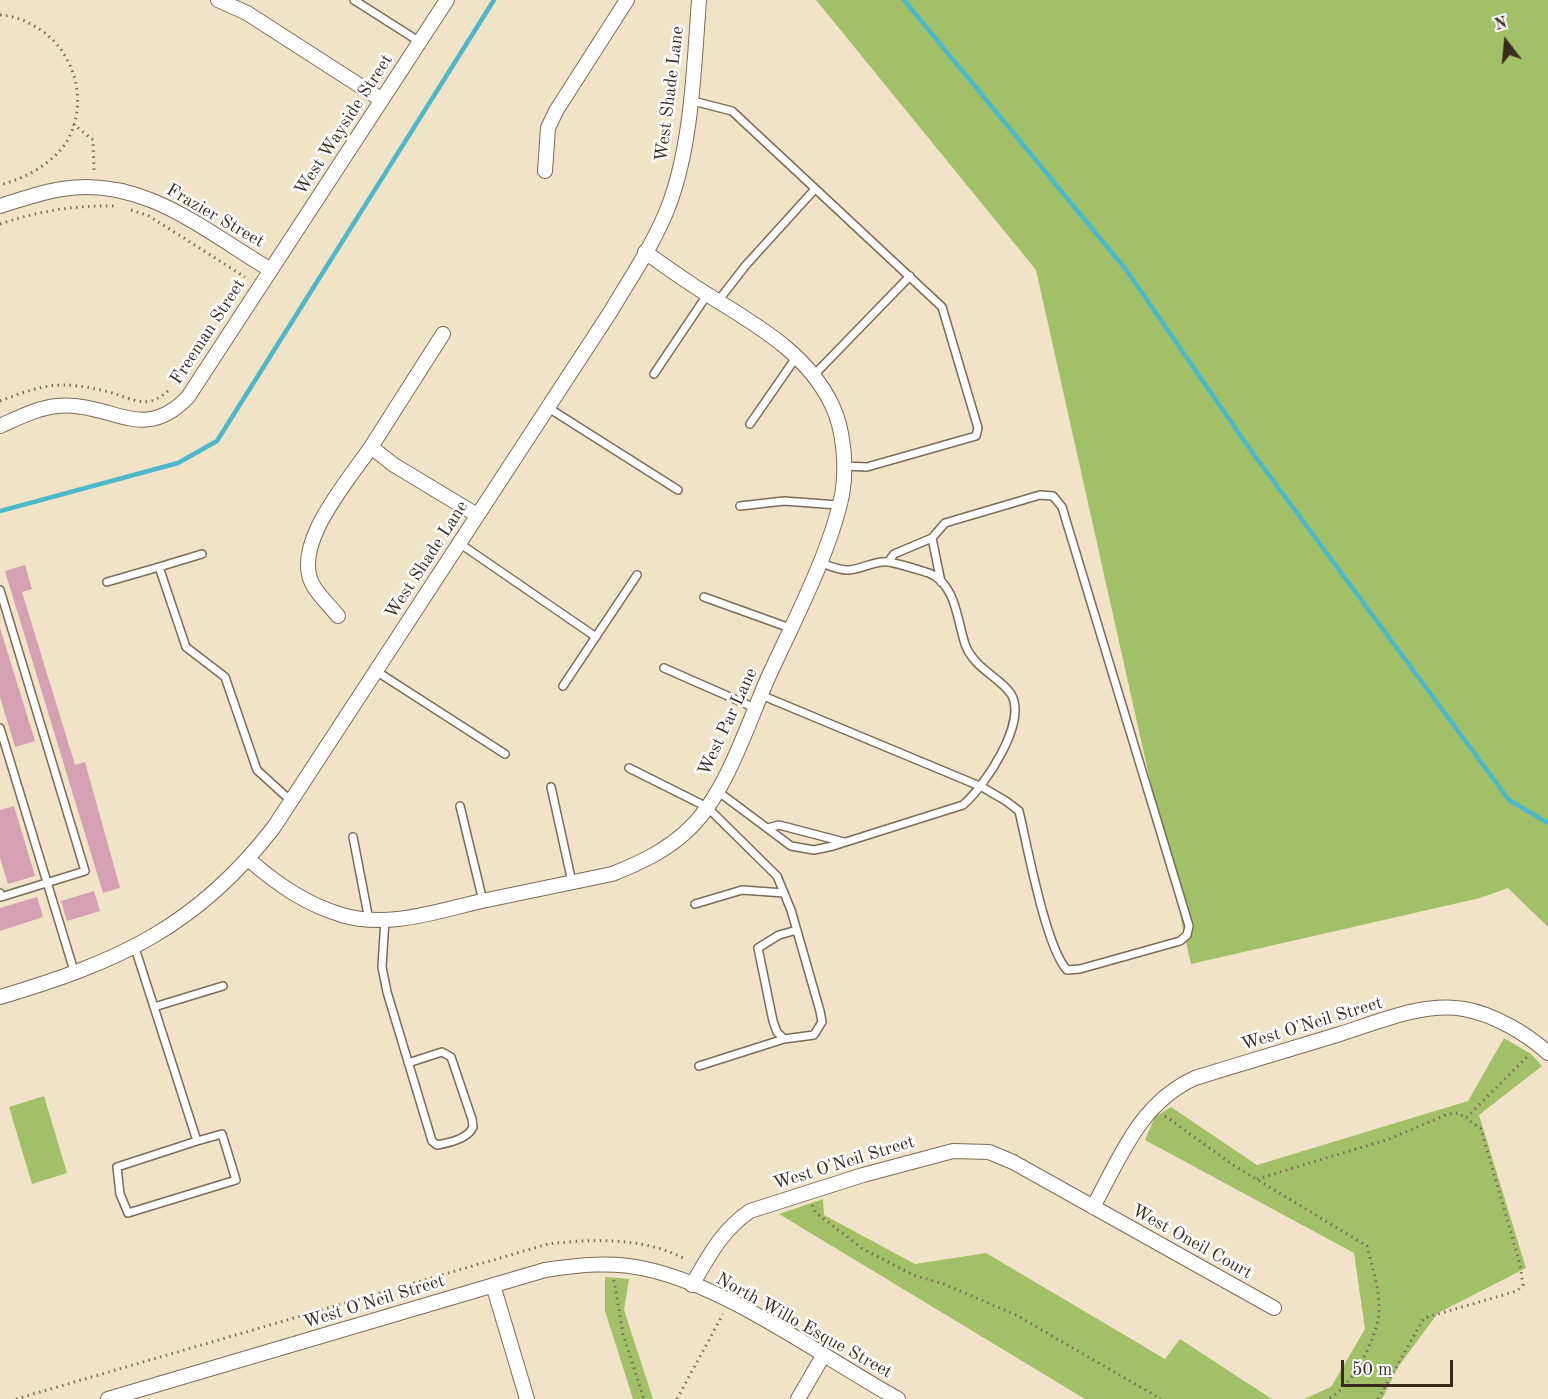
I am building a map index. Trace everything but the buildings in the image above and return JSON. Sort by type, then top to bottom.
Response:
[{"type":"street","points":[[218,0],[247,14],[297,44],[382,100]]},
{"type":"street","name":"West Wayside Street","points":[[271,270],[447,0]]},
{"type":"street","points":[[545,171],[548,128],[556,111],[627,0]]},
{"type":"street","name":"West Shade Lane","points":[[0,997],[75,974],[135,948],[201,904],[248,859],[291,801],[611,310],[645,252],[668,206],[682,164],[699,0]]},
{"type":"street","name":"Frazier Street","points":[[0,206],[63,189],[117,188],[141,195],[174,210],[271,270]]},
{"type":"street","name":"West Par Lane","points":[[248,859],[281,887],[305,901],[342,915],[369,920],[404,918],[612,874],[642,862],[669,846],[690,828],[707,807],[758,701],[818,562],[838,505],[843,466],[840,430],[833,408],[814,375],[797,356],[773,337],[645,252]]},
{"type":"street","name":"Freeman Street","points":[[0,426],[28,414],[57,406],[100,409],[139,421],[153,420],[173,412],[188,396],[271,270]]},
{"type":"street","points":[[338,616],[313,586],[307,552],[316,528],[443,334]]},
{"type":"street","points":[[371,447],[394,465],[477,515]]},
{"type":"street","name":"West O'Neil Street","points":[[108,1399],[545,1270],[579,1265],[644,1268],[692,1285],[716,1243],[733,1223],[750,1211],[863,1175],[953,1151],[988,1152],[1013,1162],[1093,1207],[1143,1118],[1173,1088],[1195,1078],[1399,1016],[1439,1008],[1463,1009],[1484,1014],[1533,1039],[1548,1053]]},
{"type":"street","name":"West Oneil Court","points":[[1093,1207],[1274,1308]]},
{"type":"street","points":[[493,1285],[527,1399]]},
{"type":"street","name":"North Willo Esque Street","points":[[692,1285],[744,1309],[898,1399]]},
{"type":"street","points":[[798,1399],[823,1356]]},
{"type":"lane","points":[[354,0],[420,42]]},
{"type":"lane","points":[[689,100],[732,111],[942,307],[978,428],[976,436],[867,466],[843,466]]},
{"type":"lane","points":[[654,374],[713,298],[815,189]]},
{"type":"lane","points":[[814,375],[909,276]]},
{"type":"lane","points":[[750,424],[797,356]]},
{"type":"lane","points":[[547,407],[678,490]]},
{"type":"lane","points":[[664,668],[758,701],[982,787],[1006,801],[1018,812],[1052,941],[1061,963],[1067,970],[1080,969],[1180,941],[1187,935],[1189,926],[1062,507],[1053,496],[1027,497],[945,523],[933,538],[894,554],[888,562]]},
{"type":"lane","points":[[740,506],[784,501],[838,505]]},
{"type":"lane","points":[[933,538],[941,582]]},
{"type":"lane","points":[[459,543],[596,637]]},
{"type":"lane","points":[[107,582],[202,554]]},
{"type":"lane","points":[[717,790],[790,846],[814,850],[845,843],[963,805],[982,787],[1015,722],[1016,706],[1010,692],[974,659],[966,645],[955,603],[941,582],[930,574],[888,562],[848,571],[818,562]]},
{"type":"lane","points":[[159,567],[186,647],[225,677],[257,770],[291,801]]},
{"type":"lane","points":[[563,686],[637,575]]},
{"type":"lane","points":[[0,590],[85,871],[1,897],[0,893]]},
{"type":"lane","points":[[704,597],[790,628]]},
{"type":"lane","points":[[376,670],[505,754]]},
{"type":"lane","points":[[0,728],[75,974]]},
{"type":"lane","points":[[629,768],[707,807],[777,876],[796,930],[822,1022],[814,1035],[784,1039],[699,1066]]},
{"type":"lane","points":[[551,787],[572,882]]},
{"type":"lane","points":[[460,806],[483,901]]},
{"type":"lane","points":[[768,828],[778,825],[845,843]]},
{"type":"lane","points":[[353,837],[369,920]]},
{"type":"lane","points":[[694,904],[742,890],[784,893]]},
{"type":"lane","points":[[385,919],[382,967],[408,1063],[432,1141],[437,1145],[467,1136],[473,1127],[472,1119],[451,1057],[442,1052],[408,1063]]},
{"type":"lane","points":[[784,1039],[777,1032],[773,1021],[758,948],[779,935],[796,930]]},
{"type":"lane","points":[[135,948],[197,1141]]},
{"type":"lane","points":[[154,1007],[223,986]]},
{"type":"lane","points":[[222,1134],[236,1180],[128,1213],[120,1194],[117,1167],[197,1141],[222,1134]]},
{"type":"path","points":[[0,15],[29,22],[54,39],[73,66],[78,90],[78,108],[66,142],[51,160],[25,177],[0,185]]},
{"type":"path","points":[[73,124],[93,140],[94,170]]},
{"type":"path","points":[[0,224],[35,213],[73,207],[117,206]]},
{"type":"path","points":[[128,209],[149,216],[245,277]]},
{"type":"path","points":[[1466,1118],[1529,1054]]},
{"type":"path","points":[[1257,1179],[1389,1139],[1448,1114],[1458,1113],[1481,1129],[1520,1264],[1523,1285],[1517,1291],[1424,1318],[1378,1399]]},
{"type":"path","points":[[1162,1114],[1257,1179],[1367,1246],[1379,1314],[1367,1351],[1354,1373],[1337,1395],[1328,1399]]},
{"type":"path","points":[[811,1202],[815,1212],[863,1249],[913,1275],[944,1284],[1016,1315],[1161,1399]]},
{"type":"path","points":[[16,1399],[548,1244],[594,1239],[646,1246],[683,1257]]},
{"type":"path","points":[[614,1280],[622,1334],[644,1399]]},
{"type":"path","points":[[677,1399],[723,1314]]},
{"type":"green space","points":[[816,0],[1548,0],[1548,927],[1508,888],[1480,898],[1191,964],[1036,270]]},
{"type":"green space","points":[[1504,1038],[1531,1054],[1542,1066],[1479,1115],[1526,1268],[1438,1313],[1398,1367],[1382,1399],[1304,1399],[1331,1387],[1365,1329],[1354,1253],[1145,1140],[1155,1117],[1171,1107],[1257,1165],[1468,1101]]},
{"type":"green space","points":[[44,1096],[67,1173],[32,1184],[9,1107]]},
{"type":"green space","points":[[823,1199],[824,1215],[915,1264],[986,1253],[1165,1359],[1180,1339],[1272,1399],[1085,1399],[779,1214]]},
{"type":"green space","points":[[605,1277],[629,1279],[624,1310],[653,1399],[633,1399],[605,1311]]},
{"type":"waterway","points":[[0,511],[178,463],[217,441],[494,0]]},
{"type":"waterway","points":[[904,0],[1127,271],[1249,448],[1509,800],[1548,823]]}]
